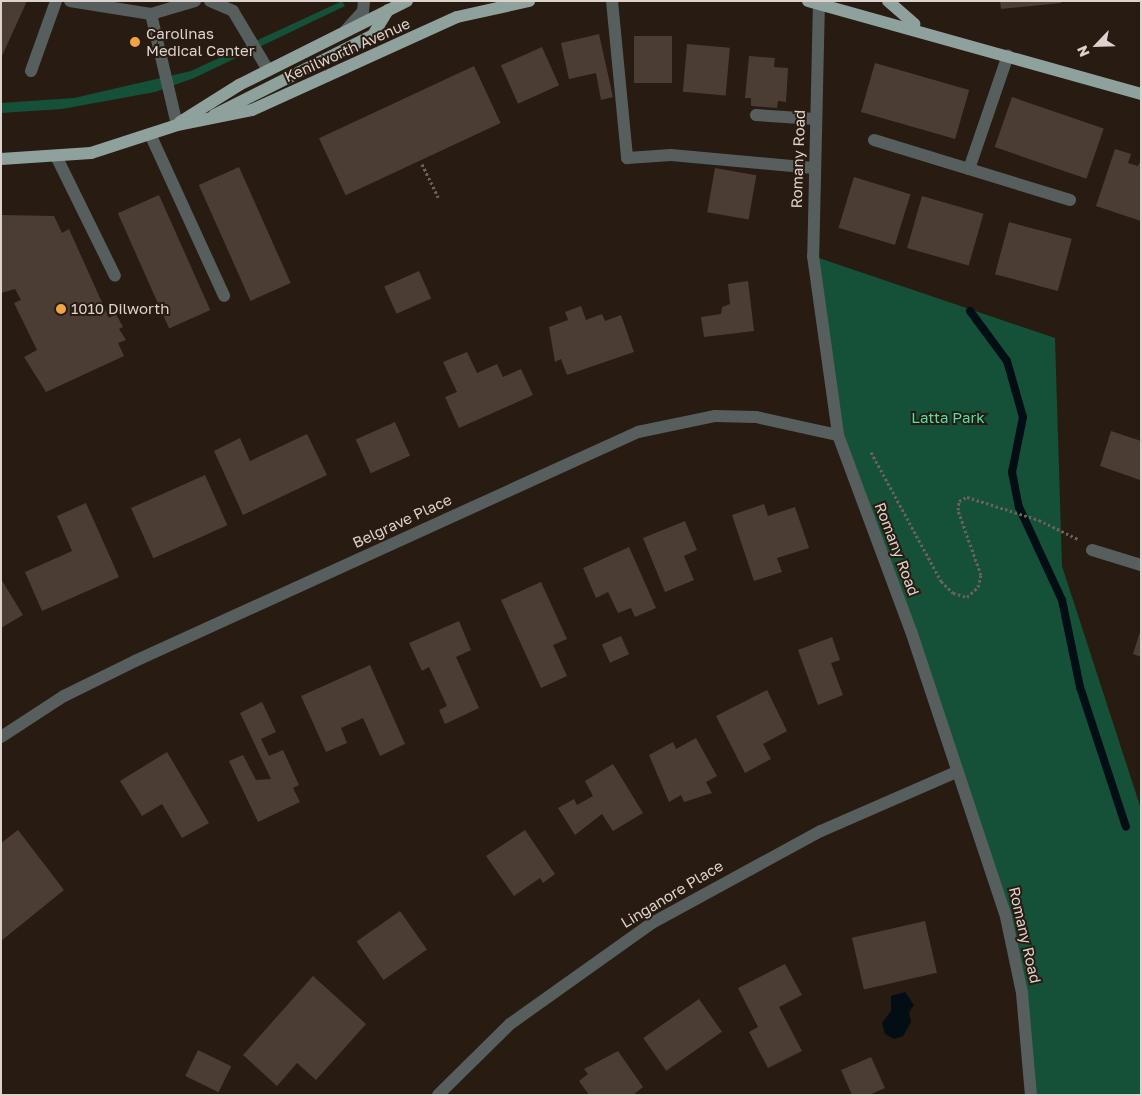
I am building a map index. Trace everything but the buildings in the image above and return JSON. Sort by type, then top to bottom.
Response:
[{"type":"main road","name":"Kenilworth Avenue","points":[[177,125],[268,70],[346,30],[387,5],[407,1]]},
{"type":"main road","name":"Kenilworth Avenue","points":[[1,159],[57,158],[91,153],[177,125],[252,110],[457,17],[530,1]]},
{"type":"main road","points":[[888,1],[923,30]]},
{"type":"main road","points":[[815,2],[923,30],[1141,94]]},
{"type":"main road","points":[[203,121],[373,35],[387,5]]},
{"type":"street","points":[[31,71],[56,1]]},
{"type":"street","points":[[70,1],[150,14],[195,1]]},
{"type":"street","points":[[210,1],[234,11],[268,70]]},
{"type":"street","points":[[346,30],[363,11],[364,1]]},
{"type":"street","points":[[612,1],[627,158],[671,155],[814,168]]},
{"type":"street","name":"Romany Road","points":[[815,2],[813,256],[838,435],[1006,917],[1022,993],[1031,1095]]},
{"type":"street","points":[[150,14],[177,125]]},
{"type":"street","points":[[969,169],[1008,54]]},
{"type":"street","points":[[756,115],[815,119]]},
{"type":"street","points":[[150,134],[224,296]]},
{"type":"street","points":[[874,140],[1070,200]]},
{"type":"street","points":[[57,158],[115,276]]},
{"type":"street","name":"Belgrave Place","points":[[1,737],[64,696],[136,661],[638,432],[715,416],[756,417],[838,435]]},
{"type":"street","points":[[1092,550],[1141,565]]},
{"type":"street","name":"Linganore Place","points":[[438,1095],[510,1024],[652,923],[821,831],[956,772]]},
{"type":"path","points":[[422,164],[438,198]]},
{"type":"path","points":[[871,452],[941,581],[953,593],[966,597],[978,587],[981,575],[958,510],[959,501],[977,498],[1000,508],[1039,520],[1092,550]]},
{"type":"green space","points":[[342,1],[345,6],[194,78],[155,92],[62,109],[1,113],[1,103],[74,98],[191,71]]},
{"type":"green space","name":"Latta Park","points":[[813,256],[1055,338],[1062,566],[1141,809],[1141,1095],[1031,1095],[1006,917],[838,435]]},
{"type":"shaded area","points":[[905,992],[914,1005],[909,1012],[911,1022],[903,1036],[894,1039],[885,1034],[882,1023],[891,1011],[891,996]]},
{"type":"waterway","points":[[970,311],[1007,361],[1023,417],[1012,472],[1019,507],[1062,600],[1080,687],[1126,827]]},
{"type":"place","name":"Carolinas Medical Center","points":[[135,42]]},
{"type":"place","name":"1010 Dilworth","points":[[61,309]]}]
